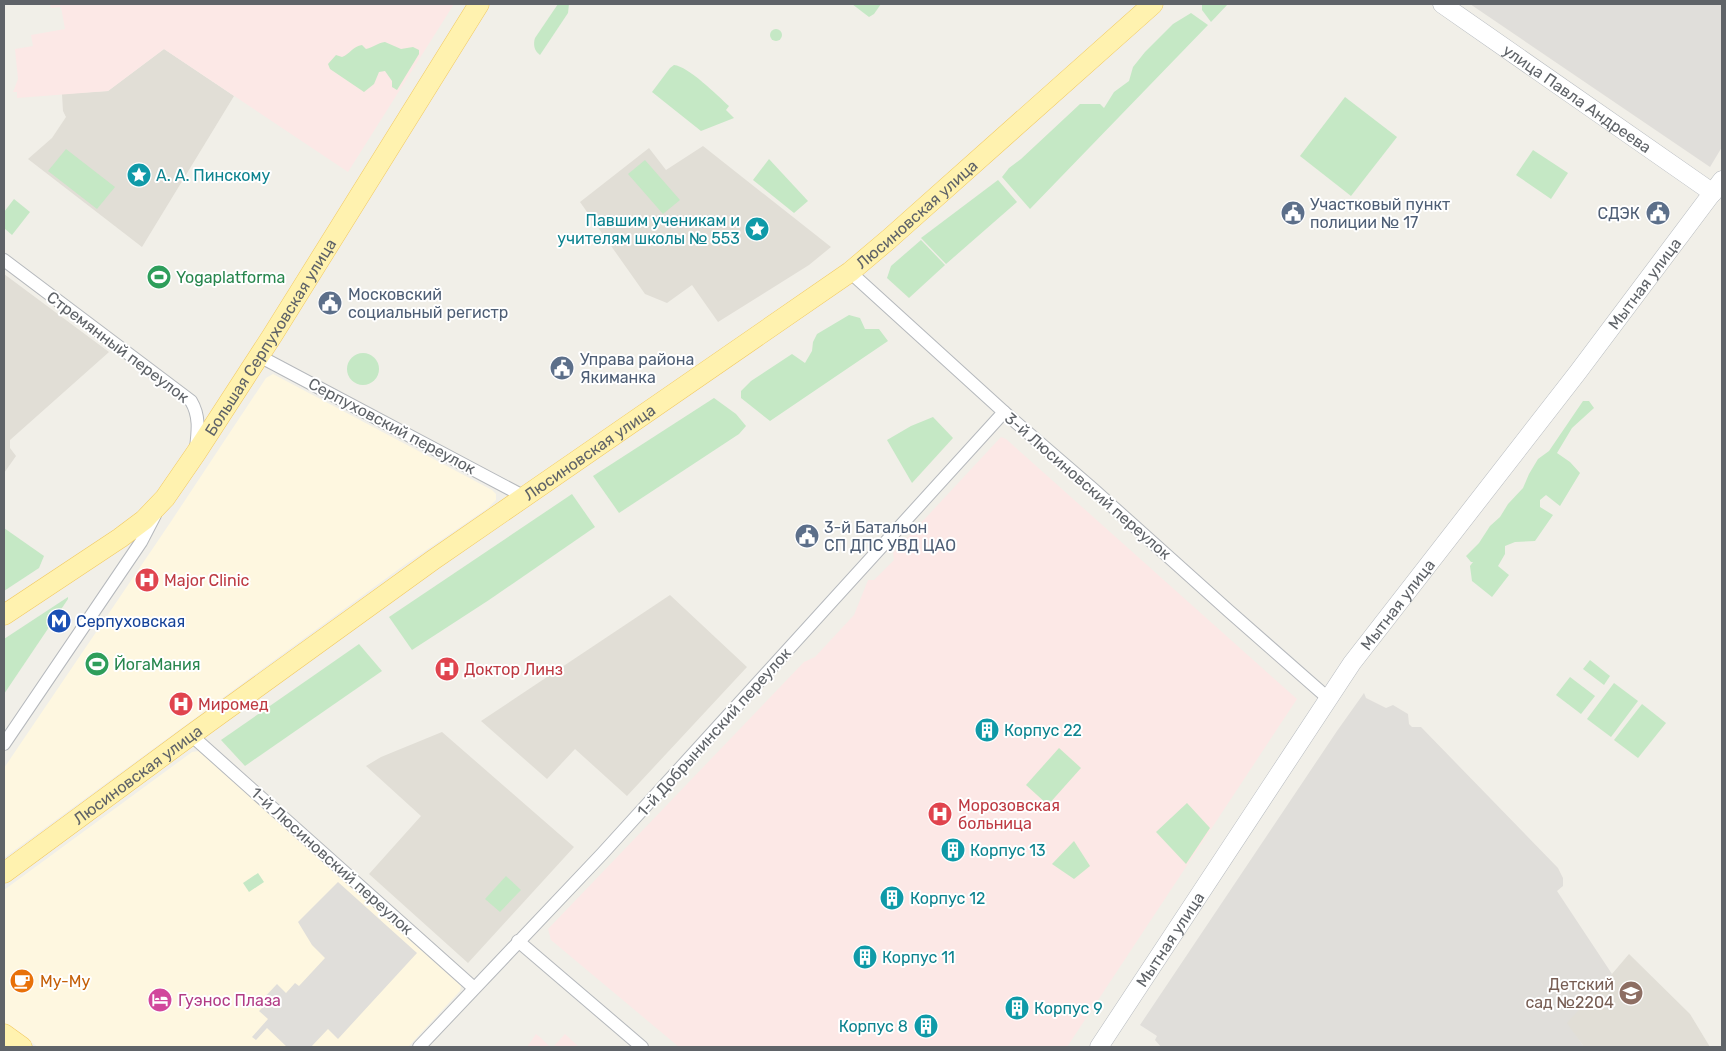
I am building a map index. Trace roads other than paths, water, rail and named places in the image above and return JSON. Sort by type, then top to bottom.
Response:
[{"type":"main road","name":"Большая Серпуховская улица","points":[[4,614],[120,538],[144,520],[165,498],[259,356],[479,4]]},
{"type":"main road","name":"Люсиновская улица","points":[[4,873],[346,623],[524,497],[850,272],[889,240],[1153,4]]},
{"type":"main road","name":"улица Павла Андреева","points":[[1442,4],[1719,192]]},
{"type":"main road","name":"Мытная улица","points":[[1099,1047],[1352,663],[1719,192]]},
{"type":"main road","points":[[4,1034],[22,1047]]},
{"type":"street","name":"Стремянный переулок","points":[[4,260],[191,401],[196,409],[198,424],[196,453]]},
{"type":"street","name":"3-й Люсиновский переулок","points":[[850,272],[1004,412],[1089,485],[1329,699]]},
{"type":"street","name":"Серпуховский переулок","points":[[259,356],[524,497]]},
{"type":"street","name":"1-й Добрынинский переулок","points":[[419,1047],[602,854],[1004,412]]},
{"type":"street","points":[[4,744],[141,542],[165,498]]},
{"type":"street","name":"1-й Люсиновский переулок","points":[[191,735],[474,988]]},
{"type":"street","points":[[518,942],[642,1047]]},
{"type":"place","name":"А. А. Пинскому","points":[[139,175]]},
{"type":"place","name":"Участковый пункт полиции № 17","points":[[1293,213]]},
{"type":"place","name":"СДЭК","points":[[1658,213]]},
{"type":"place","name":"Павшим ученикам и учителям школы № 553","points":[[757,229]]},
{"type":"place","name":"Yogaplatforma","points":[[159,277]]},
{"type":"place","name":"Московский социальный регистр","points":[[330,303]]},
{"type":"place","name":"Управа района Якиманка","points":[[562,368]]},
{"type":"place","name":"3-й Батальон СП ДПС УВД ЦАО","points":[[807,536]]},
{"type":"place","name":"Major Clinic","points":[[147,580]]},
{"type":"place","name":"Серпуховская","points":[[59,621]]},
{"type":"place","name":"ЙогаМания","points":[[97,664]]},
{"type":"place","name":"Доктор Линз","points":[[447,669]]},
{"type":"place","name":"Миромед","points":[[181,704]]},
{"type":"place","name":"Корпус 22","points":[[987,730]]},
{"type":"place","name":"Морозовская больница","points":[[940,814]]},
{"type":"place","name":"Корпус 13","points":[[953,850]]},
{"type":"place","name":"Корпус 12","points":[[892,898]]},
{"type":"place","name":"Корпус 11","points":[[865,957]]},
{"type":"place","name":"Му-Му","points":[[22,981]]},
{"type":"place","name":"Детский сад №2204","points":[[1631,993]]},
{"type":"place","name":"Гуэнос Плаза","points":[[160,1000]]},
{"type":"place","name":"Корпус 9","points":[[1017,1008]]},
{"type":"place","name":"Корпус 8","points":[[926,1026]]}]
